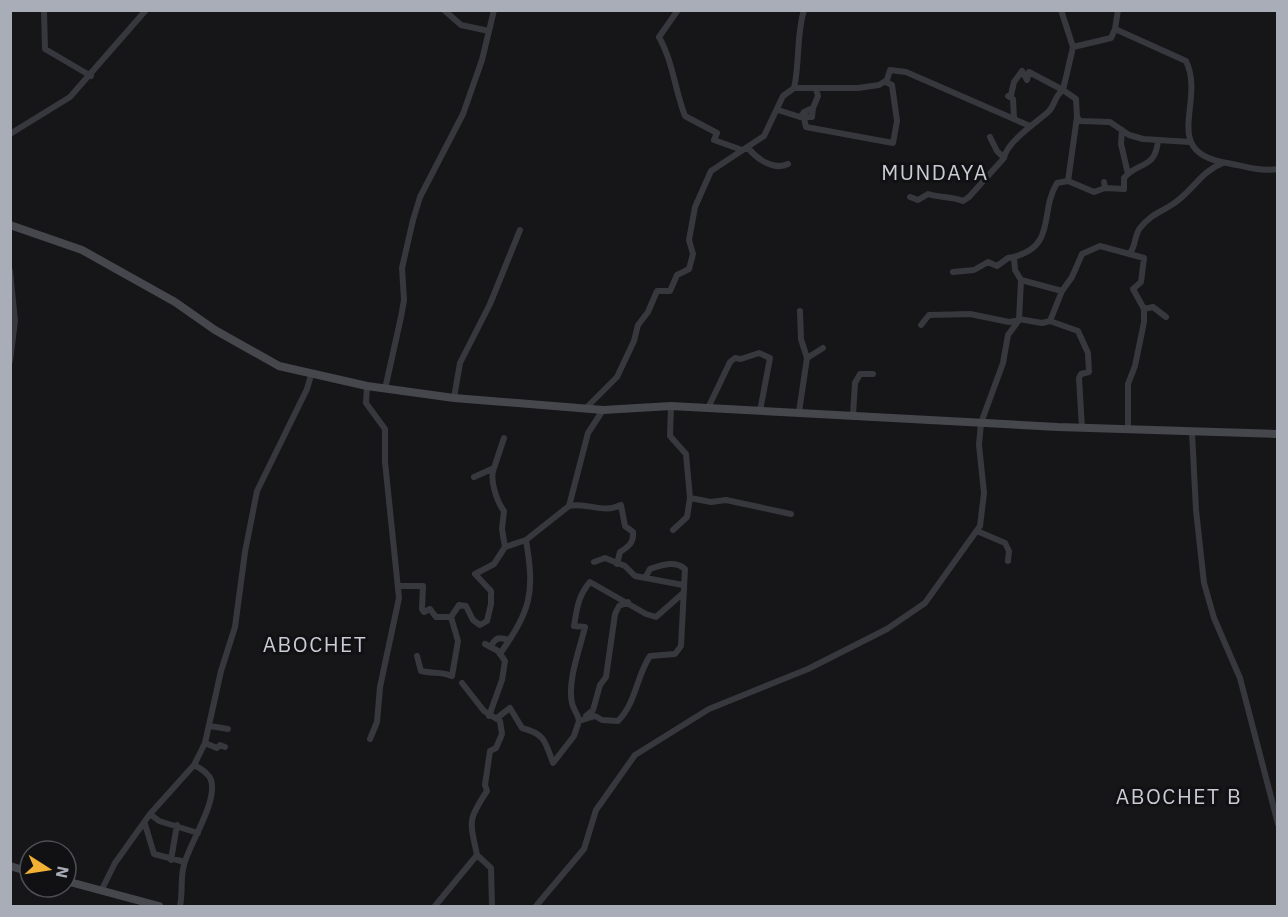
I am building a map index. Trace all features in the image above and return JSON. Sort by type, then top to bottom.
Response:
[{"type":"main road","points":[[10,225],[82,250],[175,302],[215,330],[279,366],[311,375],[385,389],[454,398],[603,410],[671,406],[1082,428],[1278,434]]},
{"type":"main road","points":[[78,885],[159,906]]},
{"type":"street","points":[[44,10],[45,49],[91,76]]},
{"type":"street","points":[[10,134],[70,97],[91,76],[103,57],[146,10]]},
{"type":"street","points":[[444,10],[461,25],[489,31]]},
{"type":"street","points":[[385,389],[402,317],[402,268],[413,220],[420,197],[463,114],[494,10]]},
{"type":"street","points":[[678,10],[659,37],[669,55],[676,93],[685,116],[717,133],[714,140],[745,149],[773,166],[788,164]]},
{"type":"street","points":[[794,88],[797,73],[797,38],[804,10]]},
{"type":"street","points":[[910,197],[918,200],[928,194],[937,197],[944,195],[963,201],[973,193],[1004,158],[1007,150],[1030,126],[1048,113],[1056,94],[1063,90],[1073,47],[1061,10]]},
{"type":"street","points":[[1073,47],[1091,41],[1108,40],[1115,30],[1118,10]]},
{"type":"street","points":[[1115,30],[1186,61],[1191,88],[1190,142],[1200,155],[1255,170],[1278,169]]},
{"type":"street","points":[[586,408],[617,377],[634,341],[638,325],[648,312],[657,291],[670,291],[677,275],[689,269],[693,254],[689,240],[695,207],[711,171],[764,136],[783,96],[794,88],[879,86],[886,82],[890,70],[906,72],[1030,126]]},
{"type":"street","points":[[1014,118],[1013,99],[1008,96],[1011,95],[1014,82],[1022,71],[1027,80],[1029,72],[1076,99],[1077,117],[1068,181]]},
{"type":"street","points":[[816,89],[818,96],[813,108],[804,112],[802,118],[806,127],[893,143],[897,121],[892,86],[886,82]]},
{"type":"street","points":[[778,110],[802,118]]},
{"type":"street","points":[[1077,117],[1083,122],[1110,122],[1133,136],[1158,141],[1190,142]]},
{"type":"street","points":[[1122,130],[1121,144],[1128,174]]},
{"type":"street","points":[[990,137],[1004,158]]},
{"type":"street","points":[[953,272],[974,270],[988,262],[997,267],[1008,258],[1029,252],[1037,245],[1045,229],[1052,192],[1059,182],[1068,181],[1094,192],[1104,185],[1124,189],[1124,178],[1147,166],[1154,157],[1158,141]]},
{"type":"street","points":[[1130,253],[1136,234],[1147,219],[1175,203],[1200,176],[1223,162]]},
{"type":"street","points":[[454,398],[460,363],[486,314],[520,230]]},
{"type":"street","points":[[1050,321],[1062,291],[1072,277],[1082,254],[1093,247],[1106,246],[1144,258],[1141,282],[1133,289],[1144,309],[1144,322],[1135,366],[1128,384],[1128,429]]},
{"type":"street","points":[[536,906],[584,849],[596,810],[635,755],[710,709],[783,681],[905,618],[926,603],[977,531],[984,499],[979,445],[981,423],[1004,363],[1008,335],[1019,320],[1021,280],[1015,270],[1014,257]]},
{"type":"street","points":[[10,271],[15,336],[10,361]]},
{"type":"street","points":[[1021,280],[1062,291]]},
{"type":"street","points":[[1144,309],[1153,307],[1166,317]]},
{"type":"street","points":[[799,412],[807,358],[801,339],[800,311]]},
{"type":"street","points":[[921,325],[929,315],[970,314],[1009,322],[1019,320],[1042,323],[1050,321],[1078,331],[1088,353],[1090,369],[1079,378],[1082,428]]},
{"type":"street","points":[[807,358],[823,348]]},
{"type":"street","points":[[708,408],[730,362],[735,358],[741,359],[759,353],[770,358],[760,411]]},
{"type":"street","points":[[853,415],[855,380],[860,374],[873,374]]},
{"type":"street","points":[[100,891],[115,862],[145,824],[150,814],[194,765],[205,743],[221,671],[235,627],[244,552],[257,490],[307,389],[311,375]]},
{"type":"street","points":[[367,386],[366,402],[385,429],[385,462],[398,586],[398,607],[391,628],[377,722],[370,739]]},
{"type":"street","points":[[671,406],[670,436],[686,454],[690,498],[687,517],[673,530]]},
{"type":"street","points":[[569,506],[588,433],[603,410]]},
{"type":"street","points":[[1192,432],[1197,523],[1204,583],[1214,618],[1240,678],[1278,825]]},
{"type":"street","points":[[504,438],[492,474],[498,504],[504,511],[502,529],[505,547]]},
{"type":"street","points":[[474,477],[494,468]]},
{"type":"street","points":[[690,498],[711,502],[726,500],[791,514]]},
{"type":"street","points":[[417,656],[421,670],[436,674],[443,672],[452,676],[458,641],[452,617],[459,605],[465,606],[473,620],[480,625],[487,621],[492,604],[491,591],[475,574],[494,564],[505,547],[526,540],[569,506],[581,504],[606,511],[621,505],[625,526],[633,532],[633,537],[630,545],[620,552],[617,564]]},
{"type":"street","points":[[977,531],[1005,543],[1009,550],[1008,561]]},
{"type":"street","points":[[500,654],[522,619],[531,594],[532,578],[526,540]]},
{"type":"street","points":[[594,561],[605,558],[625,566],[635,576],[683,585]]},
{"type":"street","points":[[586,717],[595,716],[602,720],[618,721],[628,710],[638,678],[650,656],[675,654],[681,646],[682,594],[686,571],[681,565],[669,564],[650,569],[645,578]]},
{"type":"street","points":[[579,721],[572,705],[571,690],[575,660],[585,627],[574,626],[578,599],[590,582],[598,589],[628,602],[646,614],[656,616],[682,594]]},
{"type":"street","points":[[398,586],[423,586],[422,609],[424,612],[430,609],[436,617],[452,617]]},
{"type":"street","points":[[497,718],[510,708],[522,729],[538,733],[542,737],[553,763],[574,736],[579,721],[593,710],[600,686],[606,677],[615,614],[619,606],[628,602]]},
{"type":"street","points":[[489,716],[505,661],[488,645],[501,637],[509,640]]},
{"type":"street","points":[[462,683],[489,716],[497,718],[503,727],[496,748],[490,751],[485,785],[487,791],[471,817],[477,855],[491,868],[492,906]]},
{"type":"street","points":[[210,726],[228,729]]},
{"type":"street","points":[[205,743],[217,748],[220,745],[225,747]]},
{"type":"street","points":[[180,906],[185,862],[208,805],[212,782],[194,765]]},
{"type":"street","points":[[150,814],[159,821],[198,833]]},
{"type":"street","points":[[145,824],[154,854],[185,862]]},
{"type":"street","points":[[171,860],[177,825]]},
{"type":"street","points":[[435,906],[477,855]]},
{"type":"district","name":"MUNDAYA","points":[[935,172]]},
{"type":"district","name":"ABOCHET","points":[[315,644]]},
{"type":"district","name":"ABOCHET B","points":[[1179,796]]}]
